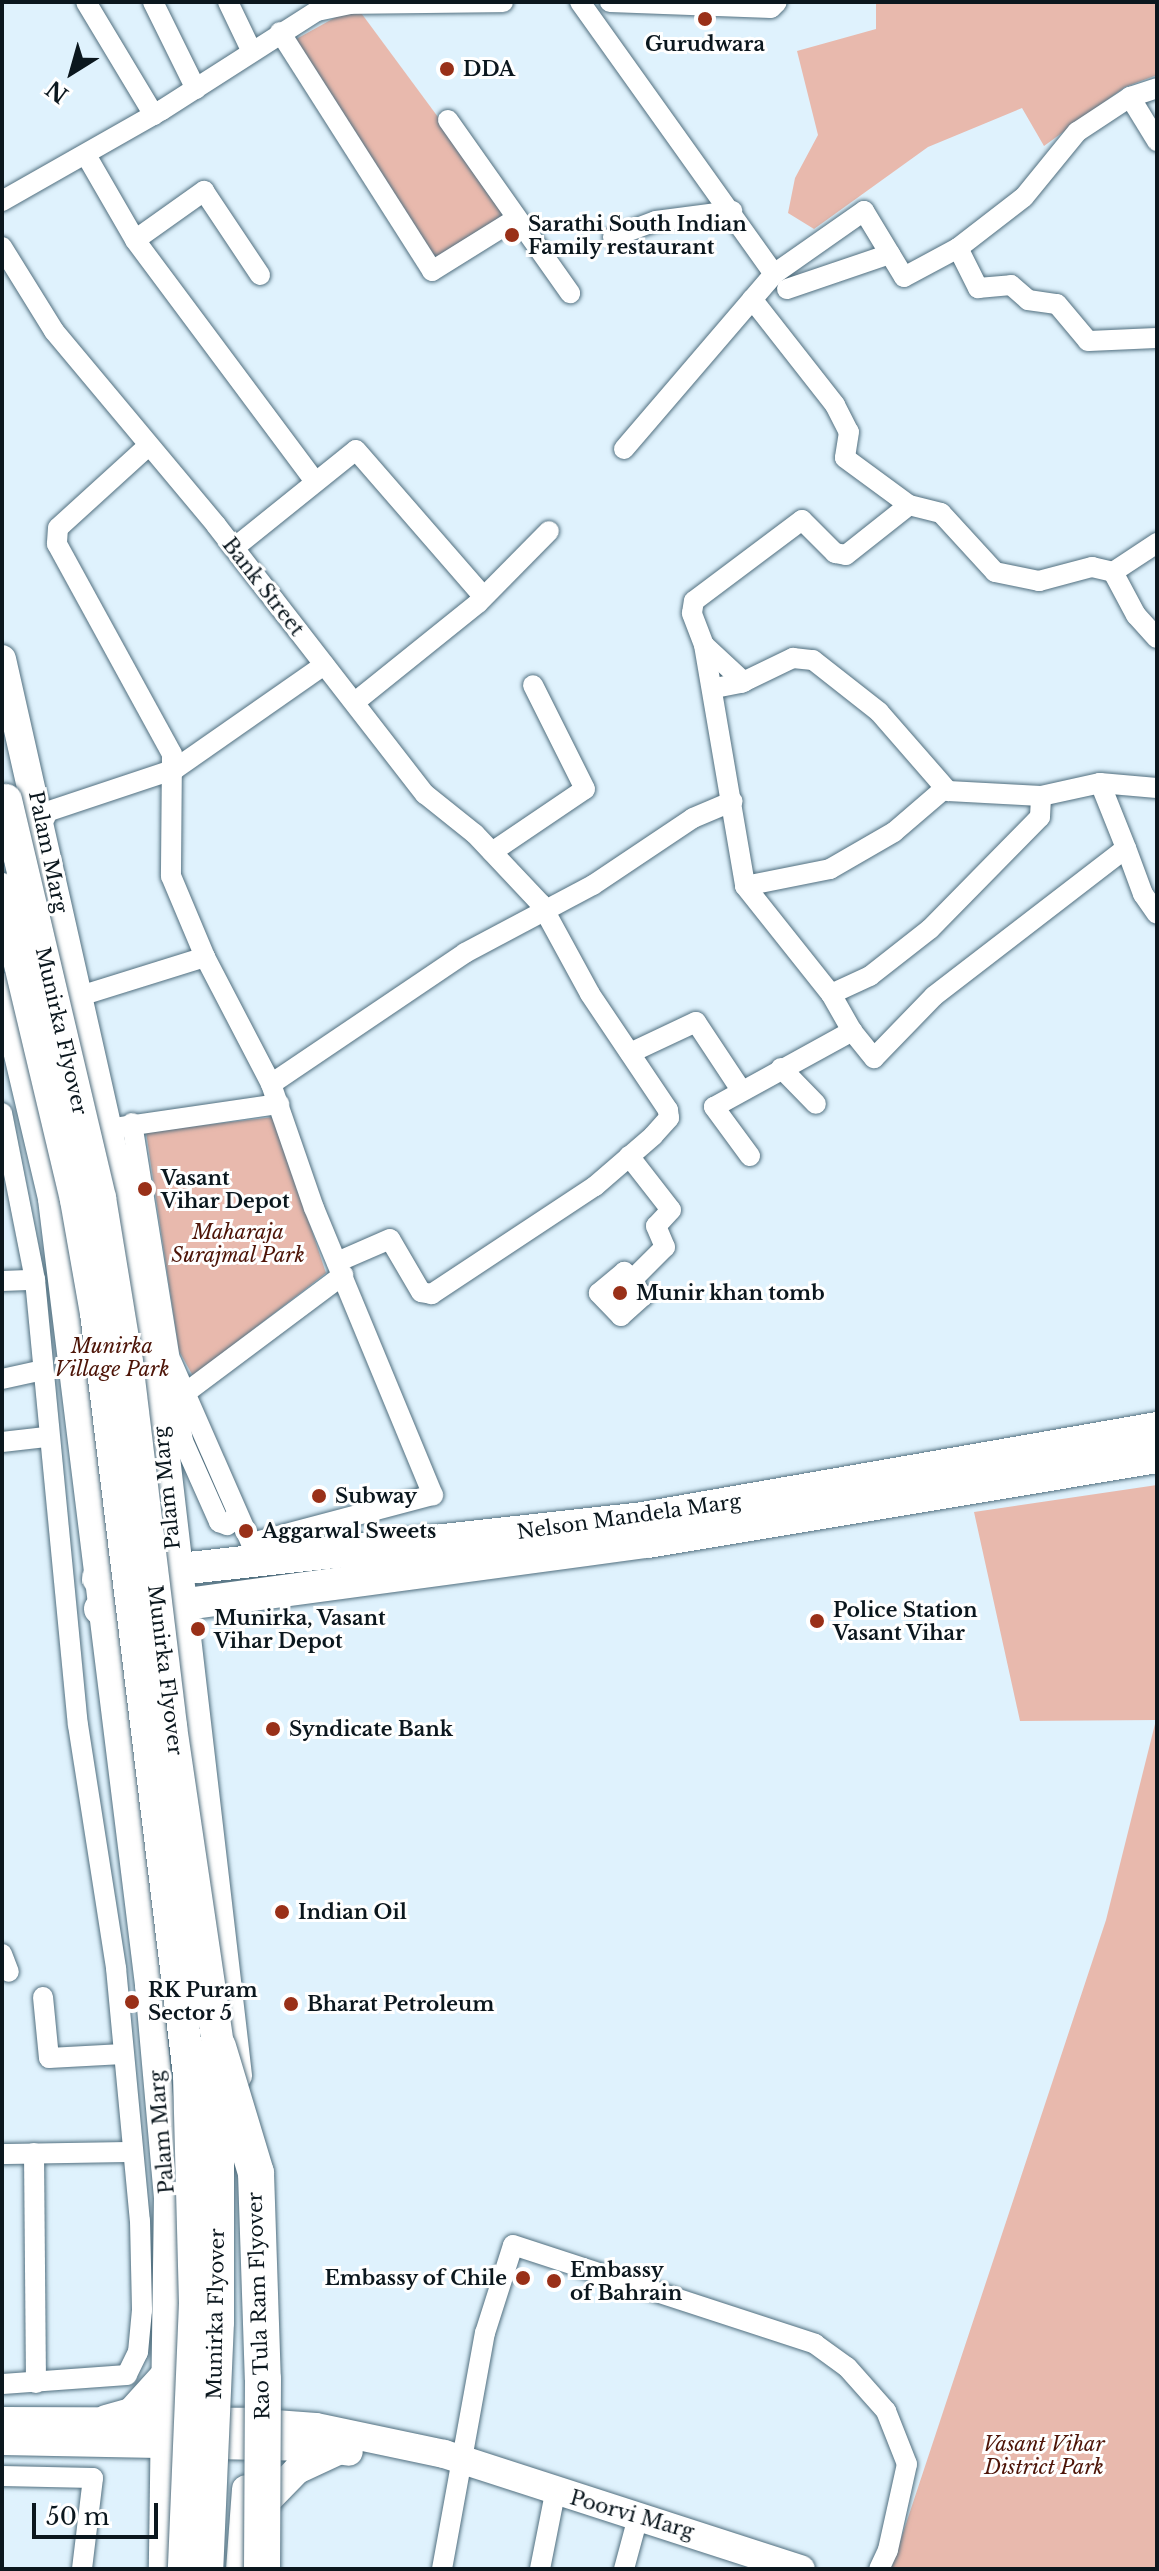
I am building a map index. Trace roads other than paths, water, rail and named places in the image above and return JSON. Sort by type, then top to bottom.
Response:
[{"type":"highway","name":"Rao Tula Ram Flyover","points":[[218,2047],[256,2173],[263,2379],[262,2569]]},
{"type":"main road","name":"Palam Marg","points":[[2,659],[80,996],[122,1127],[149,1311],[179,1605],[221,1907],[249,2196],[248,2434],[240,2569]]},
{"type":"main road","name":"Munirka Flyover","points":[[2,784],[100,1198],[127,1362],[171,1727],[218,2047],[218,2322],[207,2569]]},
{"type":"main road","points":[[2,847],[22,841],[40,814]]},
{"type":"main road","name":"Munirka Flyover","points":[[2,889],[76,1200],[96,1313],[189,2075],[195,2303],[184,2569]]},
{"type":"main road","points":[[2,937],[63,924]]},
{"type":"main road","points":[[2,975],[72,962]]},
{"type":"main road","name":"Palam Marg","points":[[2,987],[52,1199],[149,1985],[168,2196],[166,2569]]},
{"type":"main road","name":"Nelson Mandela Marg","points":[[99,1594],[252,1554],[377,1549],[643,1518],[1157,1428]]},
{"type":"main road","name":"Nelson Mandela Marg","points":[[99,1594],[179,1605],[663,1540],[1157,1457]]},
{"type":"main road","points":[[101,2421],[131,2412],[168,2371]]},
{"type":"main road","points":[[2,2421],[101,2421],[168,2435],[248,2434]]},
{"type":"main road","name":"Poorvi Marg","points":[[248,2434],[316,2427],[444,2454],[461,2463],[801,2569]]},
{"type":"main road","name":"Poorvi Marg","points":[[248,2434],[440,2468],[461,2463]]},
{"type":"main road","points":[[2,2441],[130,2444],[168,2435]]},
{"type":"main road","points":[[130,2444],[157,2463],[167,2486]]},
{"type":"main road","points":[[244,2531],[277,2486],[338,2451]]},
{"type":"main road","points":[[166,2569],[185,2555],[200,2555],[231,2569]]},
{"type":"street","points":[[86,2],[154,115]]},
{"type":"street","points":[[153,2],[196,89]]},
{"type":"street","points":[[2,201],[154,115],[325,6],[499,2]]},
{"type":"street","points":[[580,2],[780,282]]},
{"type":"street","points":[[610,2],[771,8],[777,2]]},
{"type":"street","points":[[235,7],[252,52]]},
{"type":"street","points":[[280,32],[432,271],[514,220]]},
{"type":"street","points":[[624,449],[752,299],[780,282],[864,211],[908,278],[958,248],[1024,197],[1077,132],[1130,97],[1157,88]]},
{"type":"street","points":[[1130,97],[1157,141]]},
{"type":"street","points":[[448,120],[514,220],[570,293]]},
{"type":"street","points":[[86,155],[135,240],[314,480]]},
{"type":"street","points":[[135,240],[204,191],[260,275]]},
{"type":"street","points":[[613,237],[656,221],[732,211]]},
{"type":"street","name":"Bank Street","points":[[2,247],[54,331],[147,447],[234,548],[429,798],[492,852],[545,910],[590,994],[669,1114],[629,1156]]},
{"type":"street","points":[[958,248],[978,288],[1011,285],[1028,300],[1057,304],[1088,341],[1157,338]]},
{"type":"street","points":[[780,282],[890,254]]},
{"type":"street","points":[[752,299],[835,405],[849,432],[845,458],[909,505],[938,511],[978,558],[1003,575],[1048,581],[1092,567],[1113,572],[1157,543]]},
{"type":"street","points":[[147,447],[81,504],[55,536],[157,724],[175,769],[169,867],[205,957],[271,1084],[340,1268],[434,1493],[252,1554],[188,1391],[171,1361]]},
{"type":"street","points":[[234,548],[314,480],[358,451],[482,595]]},
{"type":"street","points":[[909,505],[846,555],[835,553],[802,520],[694,601],[692,613],[715,688],[745,886],[831,994],[852,1031],[874,1058],[934,996],[1126,848]]},
{"type":"street","points":[[355,702],[482,595],[549,531]]},
{"type":"street","points":[[1113,572],[1136,615],[1157,638]]},
{"type":"street","points":[[704,645],[744,682]]},
{"type":"street","points":[[715,688],[744,682],[793,658],[813,660],[879,712],[943,790]]},
{"type":"street","points":[[40,814],[175,769],[324,665]]},
{"type":"street","points":[[492,852],[585,789],[533,685]]},
{"type":"street","points":[[745,886],[830,869],[894,832],[943,790],[1041,796],[1100,783],[1157,788]]},
{"type":"street","points":[[1100,783],[1143,894],[1157,914]]},
{"type":"street","points":[[831,994],[870,976],[930,929],[1040,817],[1041,796]]},
{"type":"street","points":[[271,1084],[465,953],[593,885],[693,818],[733,801]]},
{"type":"street","points":[[80,996],[205,957]]},
{"type":"street","points":[[630,1053],[696,1022],[741,1090]]},
{"type":"street","points":[[750,1156],[714,1107],[852,1031]]},
{"type":"street","points":[[781,1068],[816,1104]]},
{"type":"street","points":[[237,1515],[227,1525],[219,1522],[191,1464],[122,1127],[279,1104]]},
{"type":"street","points":[[2,1113],[35,1280],[46,1437],[78,1725],[116,1968],[133,2152],[142,2310],[134,2367],[127,2375],[2,2384]]},
{"type":"street","points":[[188,1391],[340,1268],[393,1240],[427,1296],[542,1224],[629,1156],[671,1210],[656,1226],[665,1247],[631,1281]]},
{"type":"street","points":[[2,1281],[35,1280]]},
{"type":"street","points":[[2,1379],[43,1370]]},
{"type":"street","points":[[2,1442],[46,1437]]},
{"type":"street","points":[[345,1521],[377,1549]]},
{"type":"street","points":[[43,1997],[49,2058],[123,2054]]},
{"type":"street","points":[[2,2154],[133,2152]]},
{"type":"street","points":[[34,2153],[36,2383]]},
{"type":"street","points":[[442,2569],[488,2323],[513,2245],[815,2344],[847,2367],[886,2411],[907,2464],[888,2550],[879,2569]]},
{"type":"street","points":[[2,2476],[93,2478],[82,2569]]},
{"type":"street","points":[[540,2569],[555,2493]]},
{"type":"street","points":[[624,2569],[638,2517]]},
{"type":"place","name":"Gurudwara","points":[[705,19]]},
{"type":"place","name":"DDA","points":[[447,69]]},
{"type":"place","name":"Sarathi South Indian Family restaurant","points":[[512,235]]},
{"type":"place","name":"Vasant Vihar Depot","points":[[145,1189]]},
{"type":"place","name":"Munir khan tomb","points":[[620,1293]]},
{"type":"place","name":"Subway","points":[[319,1496]]},
{"type":"place","name":"Aggarwal Sweets","points":[[246,1531]]},
{"type":"place","name":"Police Station Vasant Vihar","points":[[817,1621]]},
{"type":"place","name":"Munirka, Vasant Vihar Depot","points":[[198,1629]]},
{"type":"place","name":"Syndicate Bank","points":[[273,1729]]},
{"type":"place","name":"Indian Oil","points":[[282,1912]]},
{"type":"place","name":"RK Puram Sector 5","points":[[132,2002]]},
{"type":"place","name":"Bharat Petroleum","points":[[291,2004]]},
{"type":"place","name":"Embassy of Chile","points":[[523,2278]]},
{"type":"place","name":"Embassy of Bahrain","points":[[554,2281]]},
{"type":"park label","name":"Maharaja Surajmal Park","points":[[238,1244]]},
{"type":"park label","name":"Munirka Village Park","points":[[112,1358]]},
{"type":"park label","name":"Vasant Vihar District Park","points":[[1044,2456]]}]
